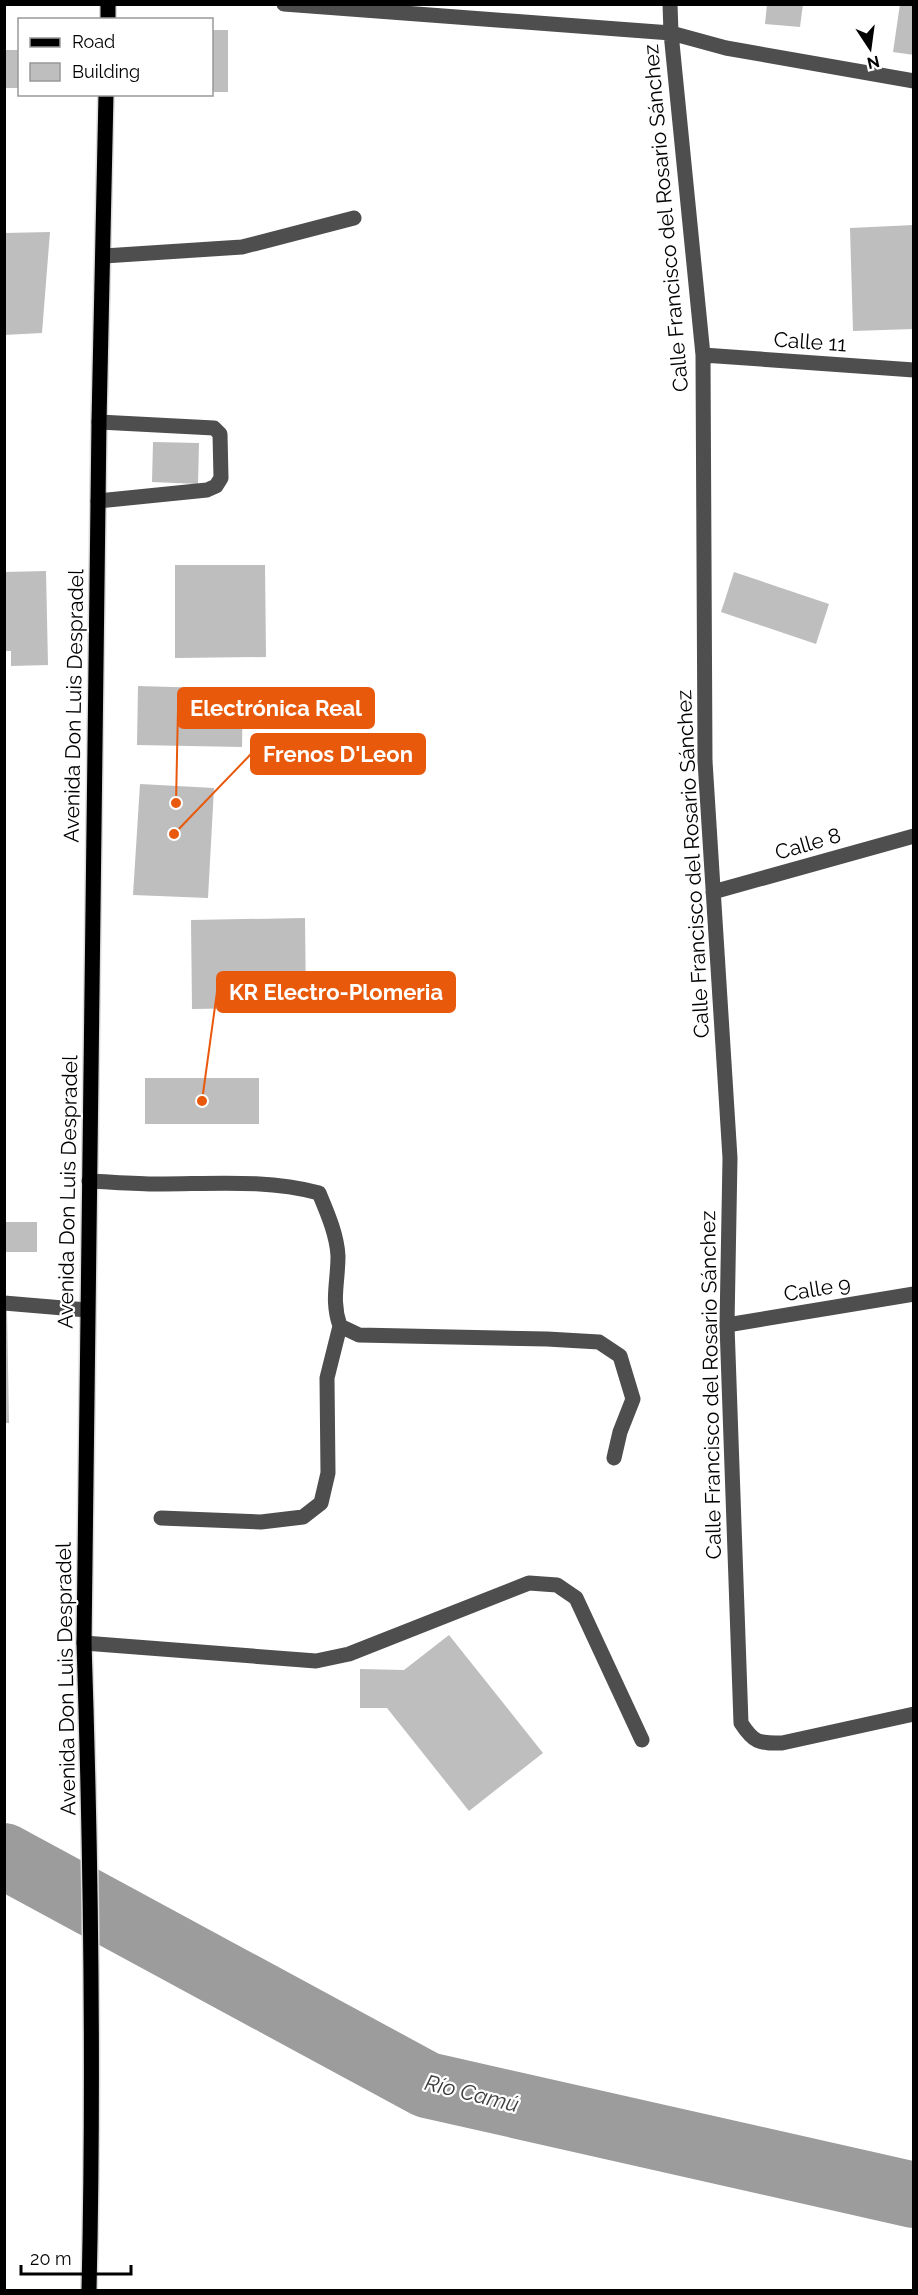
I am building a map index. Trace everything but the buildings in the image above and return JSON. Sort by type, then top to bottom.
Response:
[{"type":"main road","name":"Avenida Don Luis Despradel","points":[[89,2290],[93,2122],[84,1643],[99,422],[106,96]]},
{"type":"street","points":[[284,4],[671,33],[726,48],[914,81]]},
{"type":"street","name":"Calle Francisco del Rosario Sánchez","points":[[670,4],[703,355],[705,761],[730,1158],[727,1325],[741,1723],[751,1738],[761,1743],[782,1743],[914,1714]]},
{"type":"street","points":[[104,256],[242,247],[354,218]]},
{"type":"street","name":"Calle 11","points":[[703,355],[914,370]]},
{"type":"street","points":[[98,501],[207,490],[216,486],[221,478],[220,434],[214,428],[99,422]]},
{"type":"street","name":"Calle 8","points":[[713,892],[914,836]]},
{"type":"street","points":[[89,1181],[156,1184],[252,1182],[294,1187],[319,1193],[329,1218],[338,1255],[334,1295],[335,1312],[340,1326],[327,1378],[328,1473],[321,1503],[303,1517],[261,1522],[161,1518]]},
{"type":"street","name":"Calle 9","points":[[727,1325],[914,1294]]},
{"type":"street","points":[[4,1303],[87,1310]]},
{"type":"street","points":[[340,1326],[359,1335],[599,1342],[620,1356],[633,1399],[620,1432],[614,1458]]},
{"type":"street","points":[[84,1643],[316,1661],[349,1654],[529,1583],[557,1585],[576,1598],[642,1740]]},
{"type":"waterway","name":"Río Camú","points":[[4,1856],[427,2085],[914,2195]]},
{"type":"place","name":"Electrónica Real","points":[[176,803]]},
{"type":"place","name":"Frenos D'Leon","points":[[174,834]]},
{"type":"place","name":"KR Electro-Plomeria","points":[[202,1101]]}]
